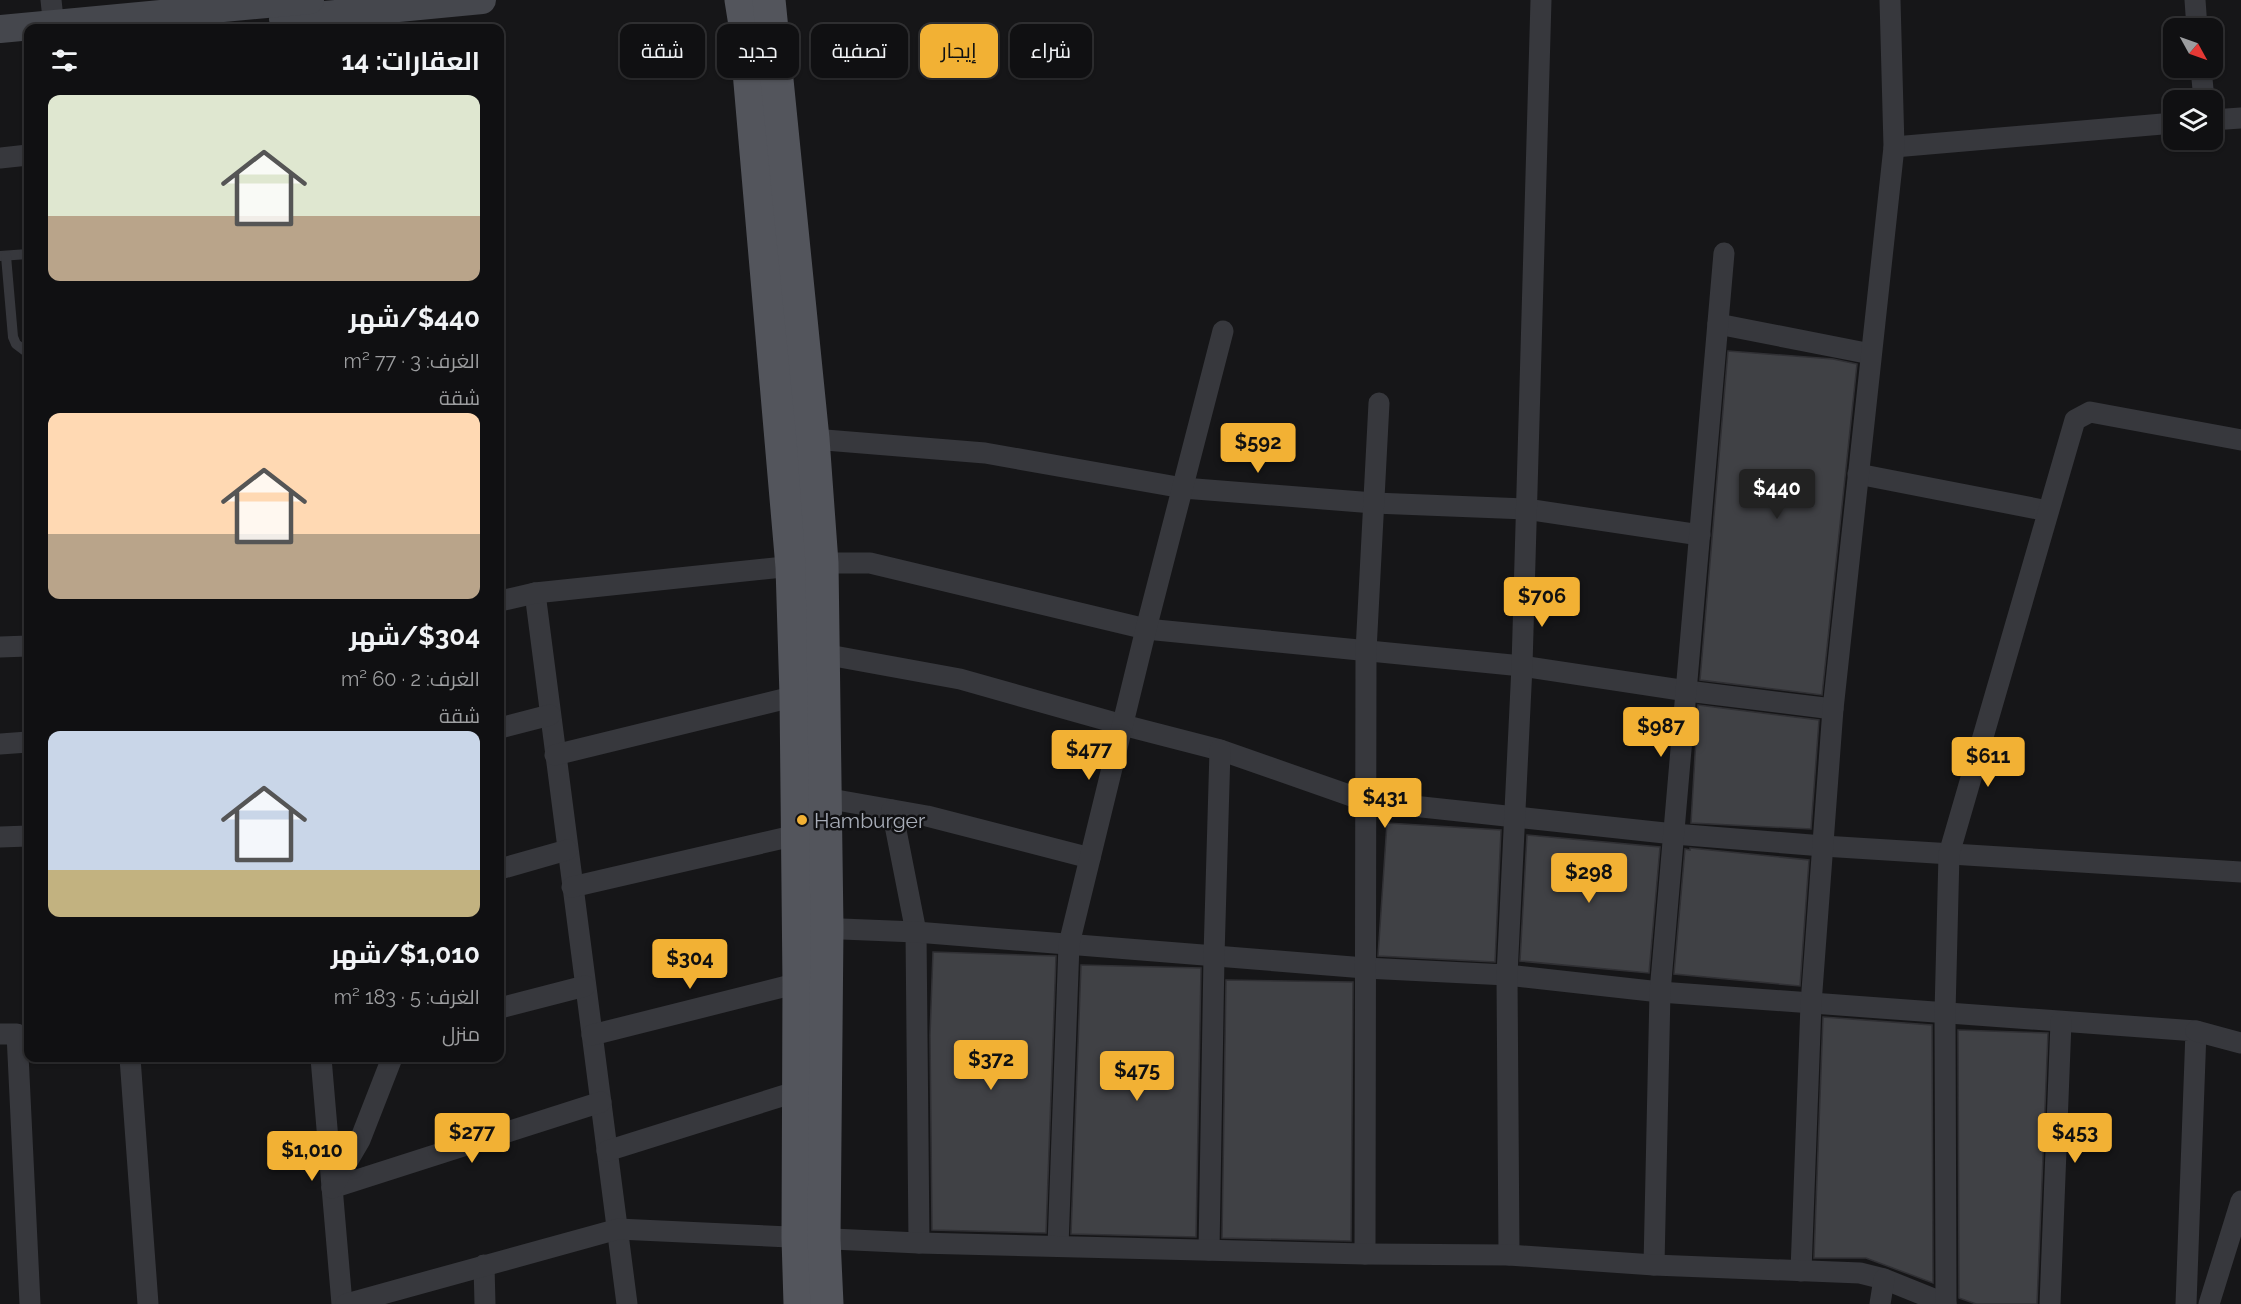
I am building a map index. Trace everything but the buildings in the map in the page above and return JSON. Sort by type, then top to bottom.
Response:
[{"type":"main road","points":[[741,0],[770,156],[813,440],[807,565],[796,696],[796,835],[812,928],[799,983],[798,1091],[811,1239],[826,1304]]},
{"type":"main road","points":[[769,0],[770,156],[807,565],[823,654],[825,798],[812,928],[811,1239],[800,1304]]},
{"type":"street","points":[[0,28],[53,17],[301,0]]},
{"type":"street","points":[[221,24],[482,0]]},
{"type":"street","points":[[1509,1255],[1507,975],[1522,666],[1540,0]]},
{"type":"street","points":[[1801,1271],[1811,1004],[1833,709],[1894,147],[1890,0]]},
{"type":"street","points":[[2195,0],[2196,18]]},
{"type":"street","points":[[0,46],[24,43]]},
{"type":"street","points":[[2223,119],[2241,118]]},
{"type":"street","points":[[1894,147],[2163,124]]},
{"type":"street","points":[[0,158],[24,155]]},
{"type":"street","points":[[1654,1265],[1660,992],[1724,253]]},
{"type":"street","points":[[1718,324],[1871,354]]},
{"type":"street","points":[[1058,1246],[1069,944],[1146,629],[1223,331]]},
{"type":"street","points":[[1365,1254],[1366,651],[1379,403]]},
{"type":"street","points":[[321,1062],[344,1304],[618,1229],[919,1243],[1365,1254],[1509,1255],[1654,1265],[1860,1273],[1884,1279],[1946,1304],[1945,1013],[1949,854],[2075,420],[2090,412],[2241,440]]},
{"type":"street","points":[[813,440],[985,453],[1183,488],[1374,503],[1526,508],[1700,535]]},
{"type":"street","points":[[1858,474],[2048,511]]},
{"type":"street","points":[[504,601],[535,593],[807,565],[870,564],[1146,629],[1522,666],[1687,691],[1833,709]]},
{"type":"street","points":[[535,593],[627,1304]]},
{"type":"street","points":[[0,647],[24,646]]},
{"type":"street","points":[[823,654],[960,679],[1220,750],[1366,801],[1674,834],[1822,846],[2241,872]]},
{"type":"street","points":[[555,755],[796,696]]},
{"type":"street","points":[[504,727],[550,715]]},
{"type":"street","points":[[0,744],[24,742]]},
{"type":"street","points":[[1209,1250],[1220,750]]},
{"type":"street","points":[[825,798],[927,816],[1090,858]]},
{"type":"street","points":[[892,810],[916,932],[919,1243]]},
{"type":"street","points":[[572,887],[796,835]]},
{"type":"street","points":[[0,837],[24,836]]},
{"type":"street","points":[[504,867],[567,850]]},
{"type":"street","points":[[812,928],[916,932],[1365,968],[1507,975],[1660,992],[2196,1031],[2241,1043]]},
{"type":"street","points":[[592,1035],[799,983]]},
{"type":"street","points":[[504,1007],[585,986]]},
{"type":"street","points":[[2050,1304],[2061,1022]]},
{"type":"street","points":[[2186,1304],[2196,1031]]},
{"type":"street","points":[[15,1034],[30,1304]]},
{"type":"street","points":[[130,1062],[148,1304]]},
{"type":"street","points":[[332,1188],[360,1140],[390,1062]]},
{"type":"street","points":[[607,1151],[798,1091]]},
{"type":"street","points":[[332,1188],[601,1102]]},
{"type":"street","points":[[2209,1304],[2241,1201]]},
{"type":"street","points":[[484,1265],[485,1304]]},
{"type":"street","points":[[1880,1304],[1884,1279]]},
{"type":"lane","points":[[24,254],[3,256],[13,337],[16,344],[24,350]]},
{"type":"place","name":"Hamburger","points":[[802,820]]}]
